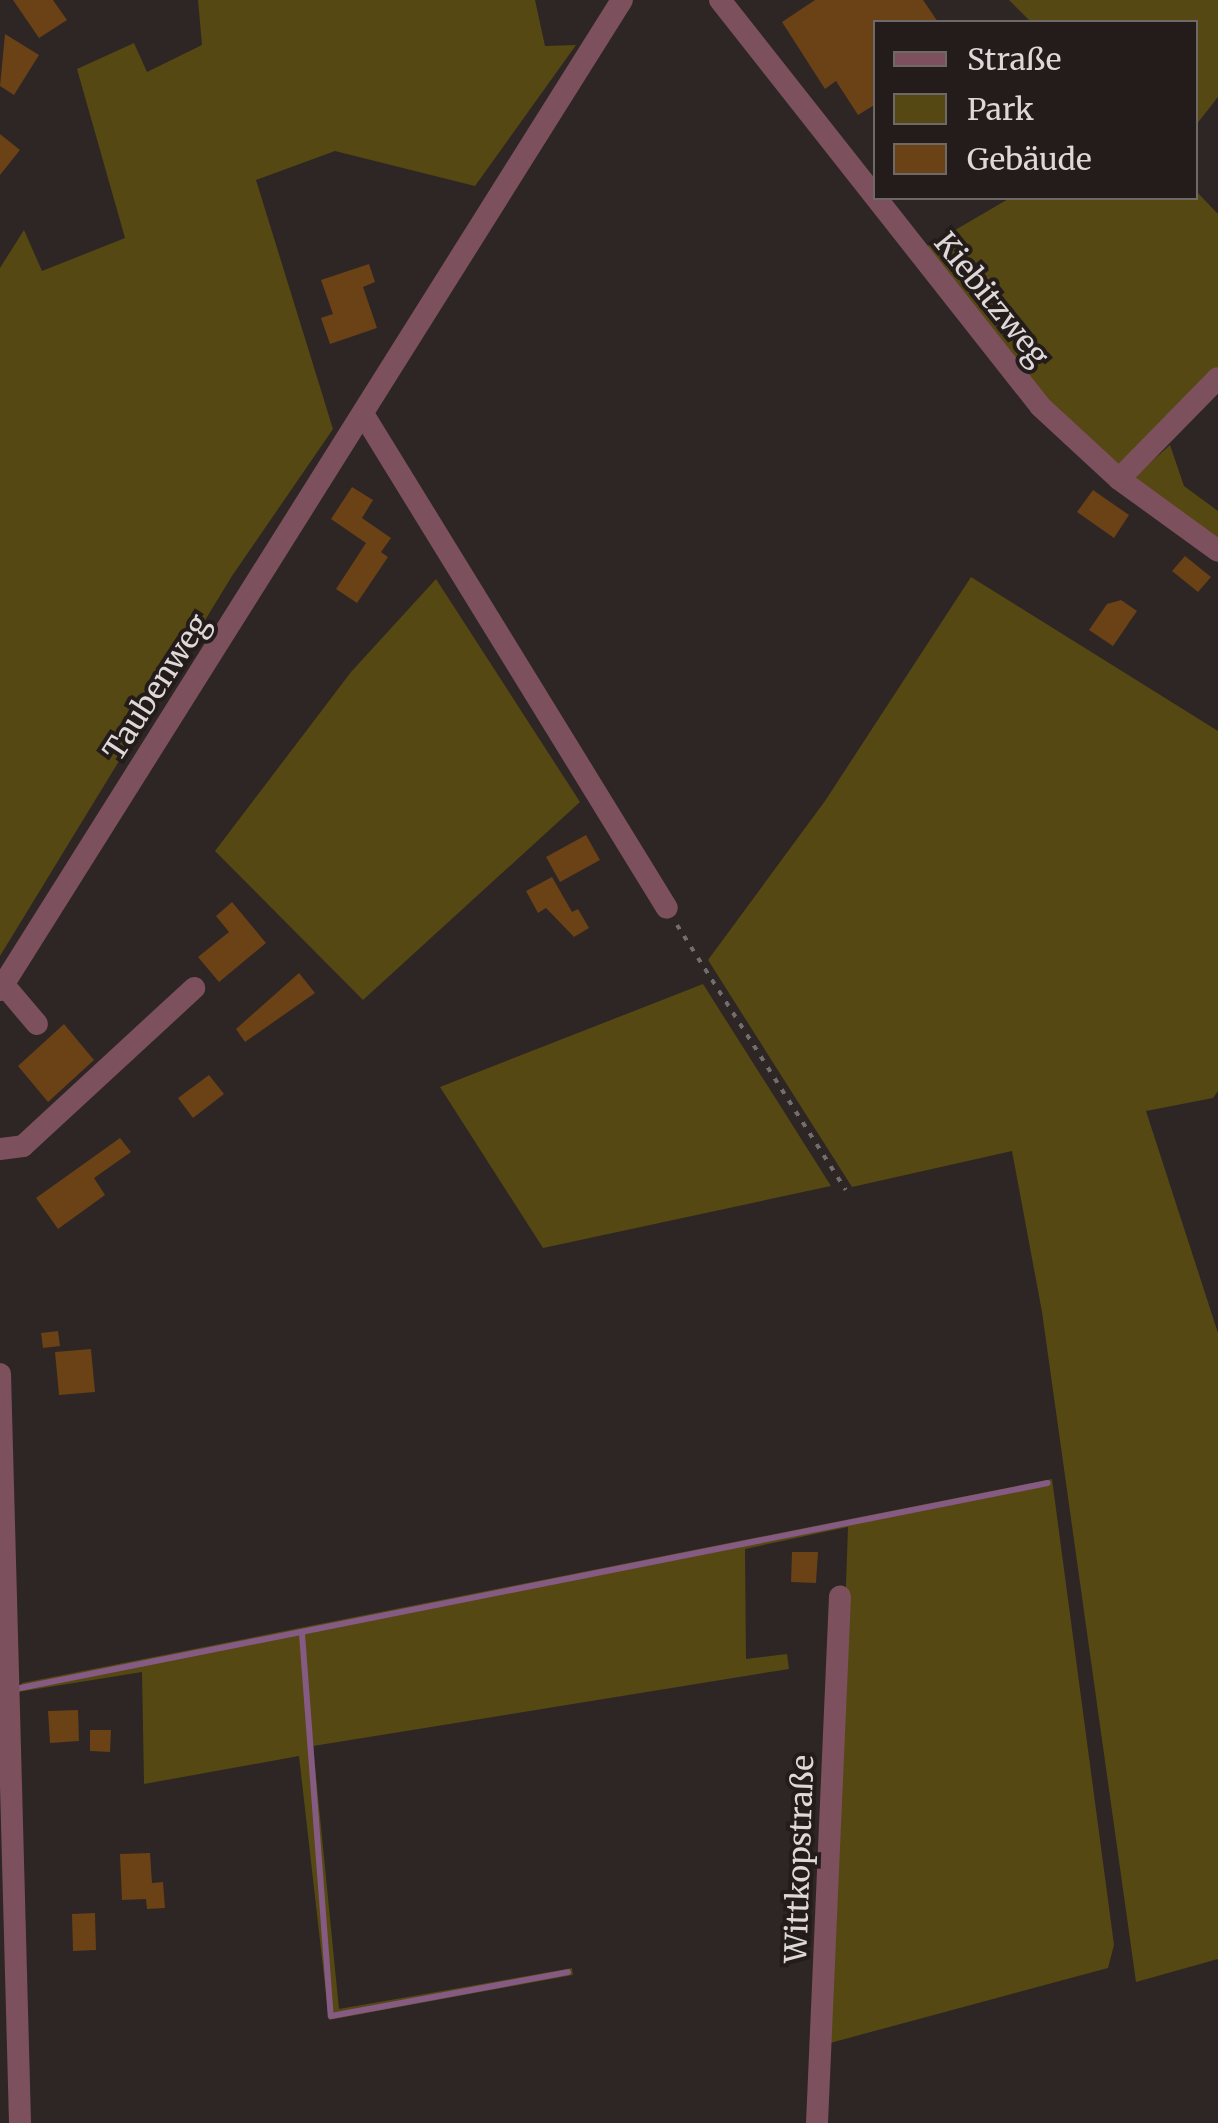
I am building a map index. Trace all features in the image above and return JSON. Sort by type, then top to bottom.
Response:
[{"type":"street","name":"Taubenweg","points":[[2,988],[365,418],[622,0]]},
{"type":"street","name":"Kiebitzweg","points":[[720,0],[873,194]]},
{"type":"street","name":"Kiebitzweg","points":[[877,200],[1041,408],[1119,478],[1218,551]]},
{"type":"street","points":[[1119,478],[1218,378]]},
{"type":"street","points":[[365,418],[667,908]]},
{"type":"street","points":[[2,988],[38,1024]]},
{"type":"street","points":[[0,1148],[22,1146],[194,988]]},
{"type":"street","points":[[0,1374],[20,2123]]},
{"type":"street","name":"Wittkopstraße","points":[[818,2123],[840,1597]]},
{"type":"path","points":[[667,908],[846,1190]]},
{"type":"green space","points":[[198,0],[535,0],[545,46],[576,45],[475,186],[335,151],[256,180],[333,429],[232,576],[0,956],[0,268],[24,230],[42,271],[125,238],[77,69],[134,43],[147,72],[202,45]]},
{"type":"green space","points":[[1009,0],[1218,0],[1218,97],[1198,122],[1198,20],[1029,20]]},
{"type":"green space","points":[[1198,193],[1218,214],[1218,371],[1116,471],[1056,410],[926,247],[1007,200],[1198,200]]},
{"type":"green space","points":[[1170,445],[1184,486],[1218,511],[1218,546],[1129,482]]},
{"type":"green space","points":[[971,577],[1218,731],[1218,1091],[1213,1098],[1146,1111],[1218,1333],[1218,1959],[1136,1982],[1042,1312],[1012,1151],[852,1187],[708,960],[825,801]]},
{"type":"green space","points":[[436,579],[580,802],[363,1000],[215,851],[351,672]]},
{"type":"green space","points":[[703,984],[831,1186],[543,1248],[440,1087]]},
{"type":"green space","points":[[1052,1479],[1114,1945],[1108,1968],[830,2043],[848,1527],[745,1549],[746,1659],[787,1654],[789,1669],[313,1746],[339,2009],[572,1968],[573,1975],[329,2020],[299,1756],[144,1784],[142,1672],[18,1692],[22,1683]]},
{"type":"building","points":[[13,0],[53,0],[67,20],[39,38]]},
{"type":"building","points":[[815,0],[923,0],[937,20],[873,20],[873,106],[858,115],[836,81],[825,89],[782,22]]},
{"type":"building","points":[[5,34],[39,55],[14,95],[0,86]]},
{"type":"building","points":[[0,134],[20,150],[0,175]]},
{"type":"building","points":[[369,264],[375,282],[363,287],[377,328],[330,344],[321,318],[333,314],[321,280]]},
{"type":"building","points":[[352,487],[373,500],[362,518],[391,538],[381,552],[388,557],[357,603],[336,589],[366,543],[331,519]]},
{"type":"building","points":[[1093,490],[1129,515],[1114,538],[1077,512]]},
{"type":"building","points":[[1185,556],[1211,577],[1198,592],[1172,571]]},
{"type":"building","points":[[1121,600],[1137,611],[1113,646],[1089,630],[1107,604]]},
{"type":"building","points":[[586,835],[600,860],[560,882],[546,857]]},
{"type":"building","points":[[552,877],[572,912],[578,909],[589,928],[574,937],[546,908],[538,913],[526,891]]},
{"type":"building","points":[[232,902],[266,943],[219,982],[198,957],[229,932],[216,916]]},
{"type":"building","points":[[299,973],[315,993],[245,1042],[236,1029]]},
{"type":"building","points":[[64,1024],[94,1060],[48,1102],[18,1066]]},
{"type":"building","points":[[209,1075],[224,1094],[193,1118],[178,1098]]},
{"type":"building","points":[[120,1138],[131,1152],[94,1178],[105,1195],[58,1229],[36,1198]]},
{"type":"building","points":[[58,1331],[60,1346],[43,1348],[41,1333]]},
{"type":"building","points":[[91,1349],[95,1392],[59,1395],[55,1352]]},
{"type":"building","points":[[792,1552],[818,1552],[816,1583],[791,1582]]},
{"type":"building","points":[[78,1710],[79,1741],[50,1743],[48,1711]]},
{"type":"building","points":[[90,1730],[111,1730],[110,1752],[90,1751]]},
{"type":"building","points":[[150,1853],[152,1883],[163,1882],[165,1908],[147,1909],[146,1899],[122,1900],[120,1854]]},
{"type":"building","points":[[95,1913],[96,1950],[73,1951],[72,1914]]},
{"type":"waterway","points":[[15,1689],[1048,1483]]},
{"type":"waterway","points":[[302,1634],[331,2016],[568,1972]]}]
